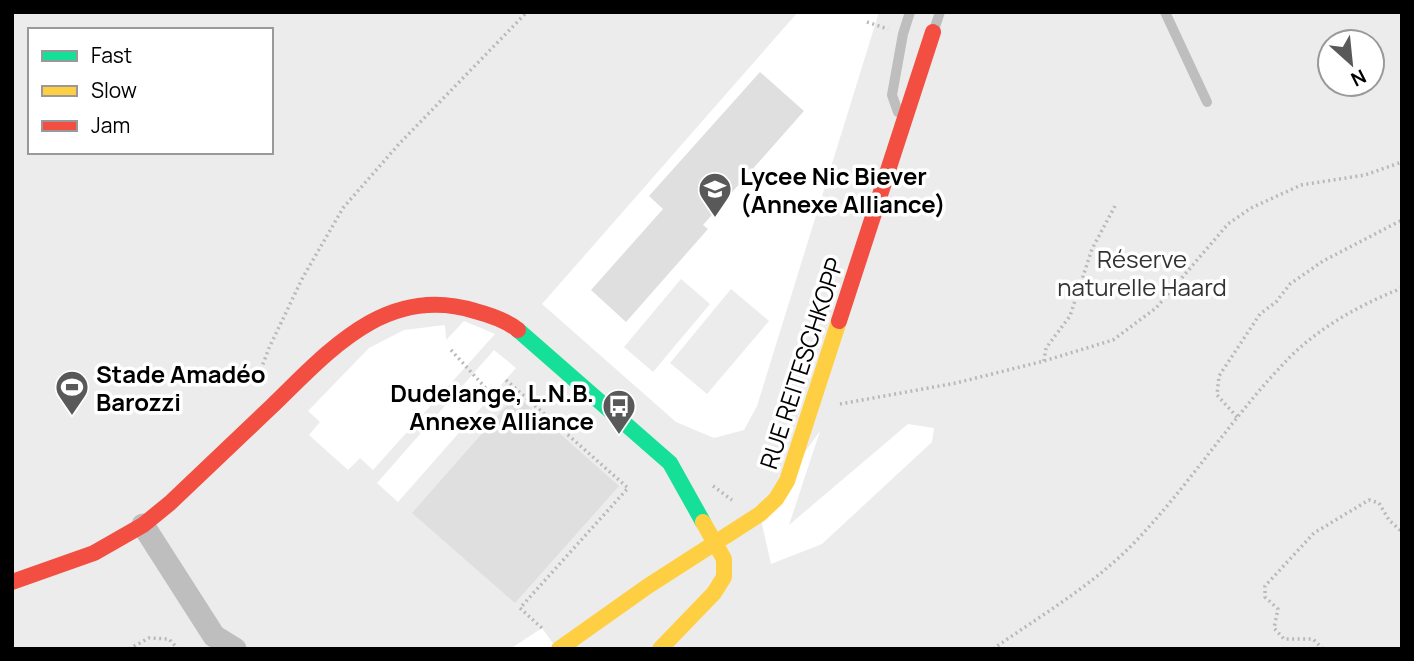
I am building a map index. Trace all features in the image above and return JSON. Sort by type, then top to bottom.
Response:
[{"type":"street","name":"RUE REITESCHKOPP","points":[[554,643],[648,586],[772,505],[788,481],[933,32]]},
{"type":"street","points":[[12,582],[94,553],[143,525],[170,503],[340,341],[365,323],[393,310],[424,304],[455,305],[486,313],[512,326],[670,463],[724,559],[724,577],[714,593],[660,649]]},
{"type":"street","points":[[143,525],[214,636],[235,649]]},
{"type":"lane","points":[[903,124],[892,96],[903,34],[911,12]]},
{"type":"lane","points":[[933,32],[940,12]]},
{"type":"lane","points":[[1166,12],[1208,102]]},
{"type":"path","points":[[261,417],[252,404],[253,391],[269,348],[302,279],[343,208],[399,144],[527,12]]},
{"type":"path","points":[[867,23],[875,25]]},
{"type":"path","points":[[853,401],[956,383],[1113,340],[1156,308],[1228,224],[1251,208],[1301,185],[1365,175],[1402,162]]},
{"type":"path","points":[[1044,361],[1046,348],[1070,316],[1092,249],[1115,205]]},
{"type":"path","points":[[1237,417],[1217,395],[1219,376],[1259,314],[1276,302],[1290,284],[1323,261],[1402,220]]},
{"type":"path","points":[[993,649],[1093,578],[1132,545],[1291,356],[1329,326],[1375,299],[1402,288]]},
{"type":"path","points":[[451,351],[492,395]]},
{"type":"path","points":[[506,380],[628,488],[520,608],[542,627],[554,643]]},
{"type":"path","points":[[705,480],[734,501]]},
{"type":"path","points":[[1323,649],[1313,639],[1284,639],[1274,628],[1278,609],[1265,597],[1265,586],[1314,533],[1369,500],[1379,503],[1388,520],[1402,532]]},
{"type":"path","points":[[129,649],[149,638],[169,639],[178,649]]},
{"type":"green space","name":"Réserve naturelle Haard","points":[[12,12],[798,12],[542,304],[676,422],[714,438],[744,430],[757,406],[879,12],[1402,12],[1402,649],[557,649],[542,628],[510,649],[12,649]],"holes":[[[464,321],[495,334],[373,470],[360,458],[348,470],[309,435],[320,422],[308,411],[369,348],[404,330],[445,325],[446,340]],[[494,350],[516,368],[398,502],[377,483]],[[908,424],[934,428],[932,442],[822,544],[771,564],[760,515],[820,431],[789,525]]]},
{"type":"green space","points":[[681,279],[710,304],[653,372],[624,347]]},
{"type":"green space","points":[[731,289],[769,321],[707,394],[670,363]]},
{"type":"building","points":[[760,72],[804,111],[703,225],[708,229],[626,322],[591,290],[663,209],[649,196]]},
{"type":"building","points":[[516,395],[619,486],[515,603],[412,513]]},
{"type":"traffic: fast","points":[[518,330],[670,463],[703,522]]},
{"type":"traffic: slow","points":[[559,649],[648,586],[760,514],[776,499],[787,481],[839,321]]},
{"type":"traffic: slow","points":[[660,649],[714,593],[724,577],[724,559],[703,522]]},
{"type":"traffic: jam","points":[[839,321],[933,32]]},
{"type":"traffic: jam","points":[[12,582],[94,553],[143,525],[170,503],[337,345],[386,315],[414,306],[443,305],[492,316],[518,330]]},
{"type":"place","name":"Lycee Nic Biever (Annexe Alliance)","points":[[715,219]]},
{"type":"place","name":"Stade Amadéo Barozzi","points":[[72,417]]},
{"type":"place","name":"Dudelange, L.N.B. Annexe Alliance","points":[[619,436]]}]
